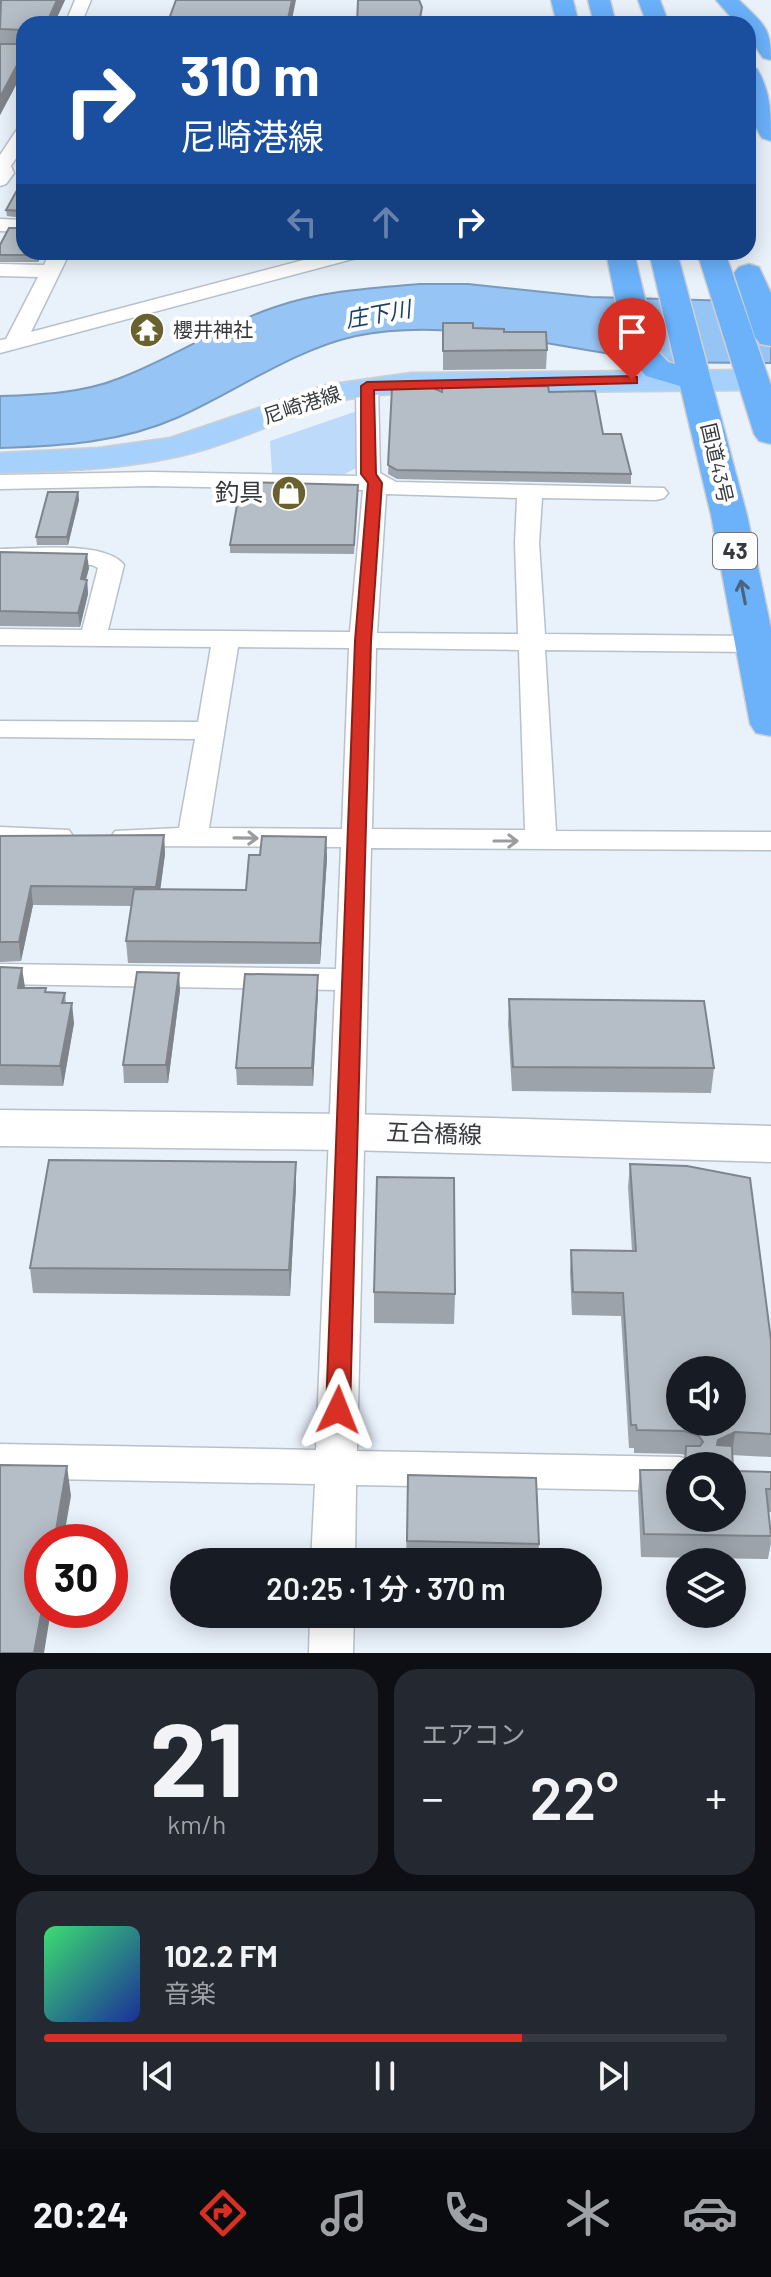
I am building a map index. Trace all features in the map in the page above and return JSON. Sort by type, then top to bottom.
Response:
[{"type":"highway","points":[[756,30],[771,53]]},
{"type":"highway","points":[[756,95],[771,133]]},
{"type":"highway","points":[[622,260],[642,352],[647,361],[657,369],[693,371]]},
{"type":"highway","name":"国道43号","points":[[665,260],[729,515],[771,724]]},
{"type":"highway","points":[[714,260],[727,300],[763,362]]},
{"type":"highway","points":[[745,260],[758,300],[771,434]]},
{"type":"main road","name":"尼崎港線","points":[[0,463],[84,460],[149,466],[193,442],[337,393],[367,386],[693,371],[763,362]]},
{"type":"street","points":[[10,176],[2,166],[16,144]]},
{"type":"street","points":[[13,338],[325,260]]},
{"type":"street","points":[[13,338],[56,262]]},
{"type":"street","points":[[0,270],[56,262]]},
{"type":"street","points":[[0,324],[13,338]]},
{"type":"street","points":[[334,1548],[363,641],[375,483],[368,474],[367,386]]},
{"type":"street","points":[[0,482],[149,466],[375,483],[394,489],[656,493]]},
{"type":"street","points":[[530,490],[527,543],[541,841]]},
{"type":"street","points":[[0,557],[97,557],[111,565],[93,638]]},
{"type":"street","points":[[0,637],[753,644]]},
{"type":"street","points":[[193,837],[226,639]]},
{"type":"street","points":[[0,729],[210,731]]},
{"type":"street","points":[[0,836],[771,841]]},
{"type":"street","points":[[0,974],[354,980]]},
{"type":"street","name":"五合橋線","points":[[0,1128],[348,1132],[771,1144]]},
{"type":"street","points":[[0,1461],[666,1474]]},
{"type":"street","points":[[331,1653],[332,1628]]},
{"type":"shaded area","points":[[357,411],[358,467],[341,476],[272,473],[270,441]]},
{"type":"water","name":"庄下川","points":[[419,284],[468,284],[591,297],[771,302],[771,363],[617,362],[613,355],[605,353],[512,337],[450,330],[387,331],[356,336],[310,351],[201,407],[135,433],[69,444],[0,448],[0,396],[61,392],[106,383],[140,370],[255,314],[310,297]]},
{"type":"building","points":[[1,0],[57,0],[50,16],[16,16],[16,30],[0,29]]},
{"type":"building","points":[[176,0],[292,0],[289,16],[170,16]]},
{"type":"building","points":[[358,0],[419,0],[422,7],[420,16],[357,16]]},
{"type":"building","points":[[0,44],[16,44],[16,67],[0,97]]},
{"type":"building","points":[[16,192],[16,211],[6,210]]},
{"type":"building","points":[[9,228],[16,228],[16,255],[0,255],[0,245]]},
{"type":"building","points":[[443,323],[473,323],[473,328],[504,329],[504,332],[546,332],[547,350],[443,351]]},
{"type":"building","points":[[548,386],[549,392],[595,391],[603,434],[621,434],[631,474],[397,470],[388,465],[392,388],[431,387],[442,392],[442,387]]},
{"type":"building","points":[[241,482],[358,485],[354,545],[230,545]]},
{"type":"building","points":[[48,492],[78,492],[67,537],[36,537]]},
{"type":"building","points":[[0,552],[87,554],[81,579],[87,580],[78,613],[0,611]]},
{"type":"building","points":[[164,835],[156,887],[31,886],[19,942],[0,942],[0,836]]},
{"type":"building","points":[[262,836],[326,837],[320,943],[126,941],[134,889],[246,890],[249,855],[260,855]]},
{"type":"building","points":[[0,967],[22,968],[18,988],[46,988],[45,992],[65,993],[62,1003],[72,1003],[60,1066],[0,1065]]},
{"type":"building","points":[[137,972],[179,973],[166,1065],[123,1065]]},
{"type":"building","points":[[245,974],[318,975],[312,1068],[236,1068]]},
{"type":"building","points":[[509,999],[704,1001],[714,1068],[513,1067]]},
{"type":"building","points":[[49,1160],[296,1162],[289,1270],[30,1268]]},
{"type":"building","points":[[630,1164],[687,1166],[750,1178],[771,1340],[771,1434],[746,1433],[746,1356],[666,1356],[666,1431],[637,1430],[636,1425],[631,1425],[623,1293],[573,1292],[571,1250],[636,1251]]},
{"type":"building","points":[[377,1177],[454,1178],[455,1294],[374,1292]]},
{"type":"building","points":[[699,1436],[726,1436],[718,1440],[717,1445],[732,1446],[732,1452],[686,1452],[686,1446],[700,1446],[703,1442]]},
{"type":"building","points":[[0,1465],[67,1466],[57,1524],[24,1524],[24,1628],[39,1628],[34,1653],[0,1653]]},
{"type":"building","points":[[640,1470],[666,1470],[666,1532],[746,1532],[746,1471],[771,1472],[771,1489],[766,1489],[771,1536],[644,1534]]},
{"type":"building","points":[[408,1475],[536,1478],[539,1544],[407,1541]]},
{"type":"place","name":"櫻井神社","points":[[147,330]]},
{"type":"place","name":"釣具","points":[[289,493]]},
{"type":"route","points":[[338,1410],[363,641],[375,483],[368,474],[367,386],[632,380]]}]
